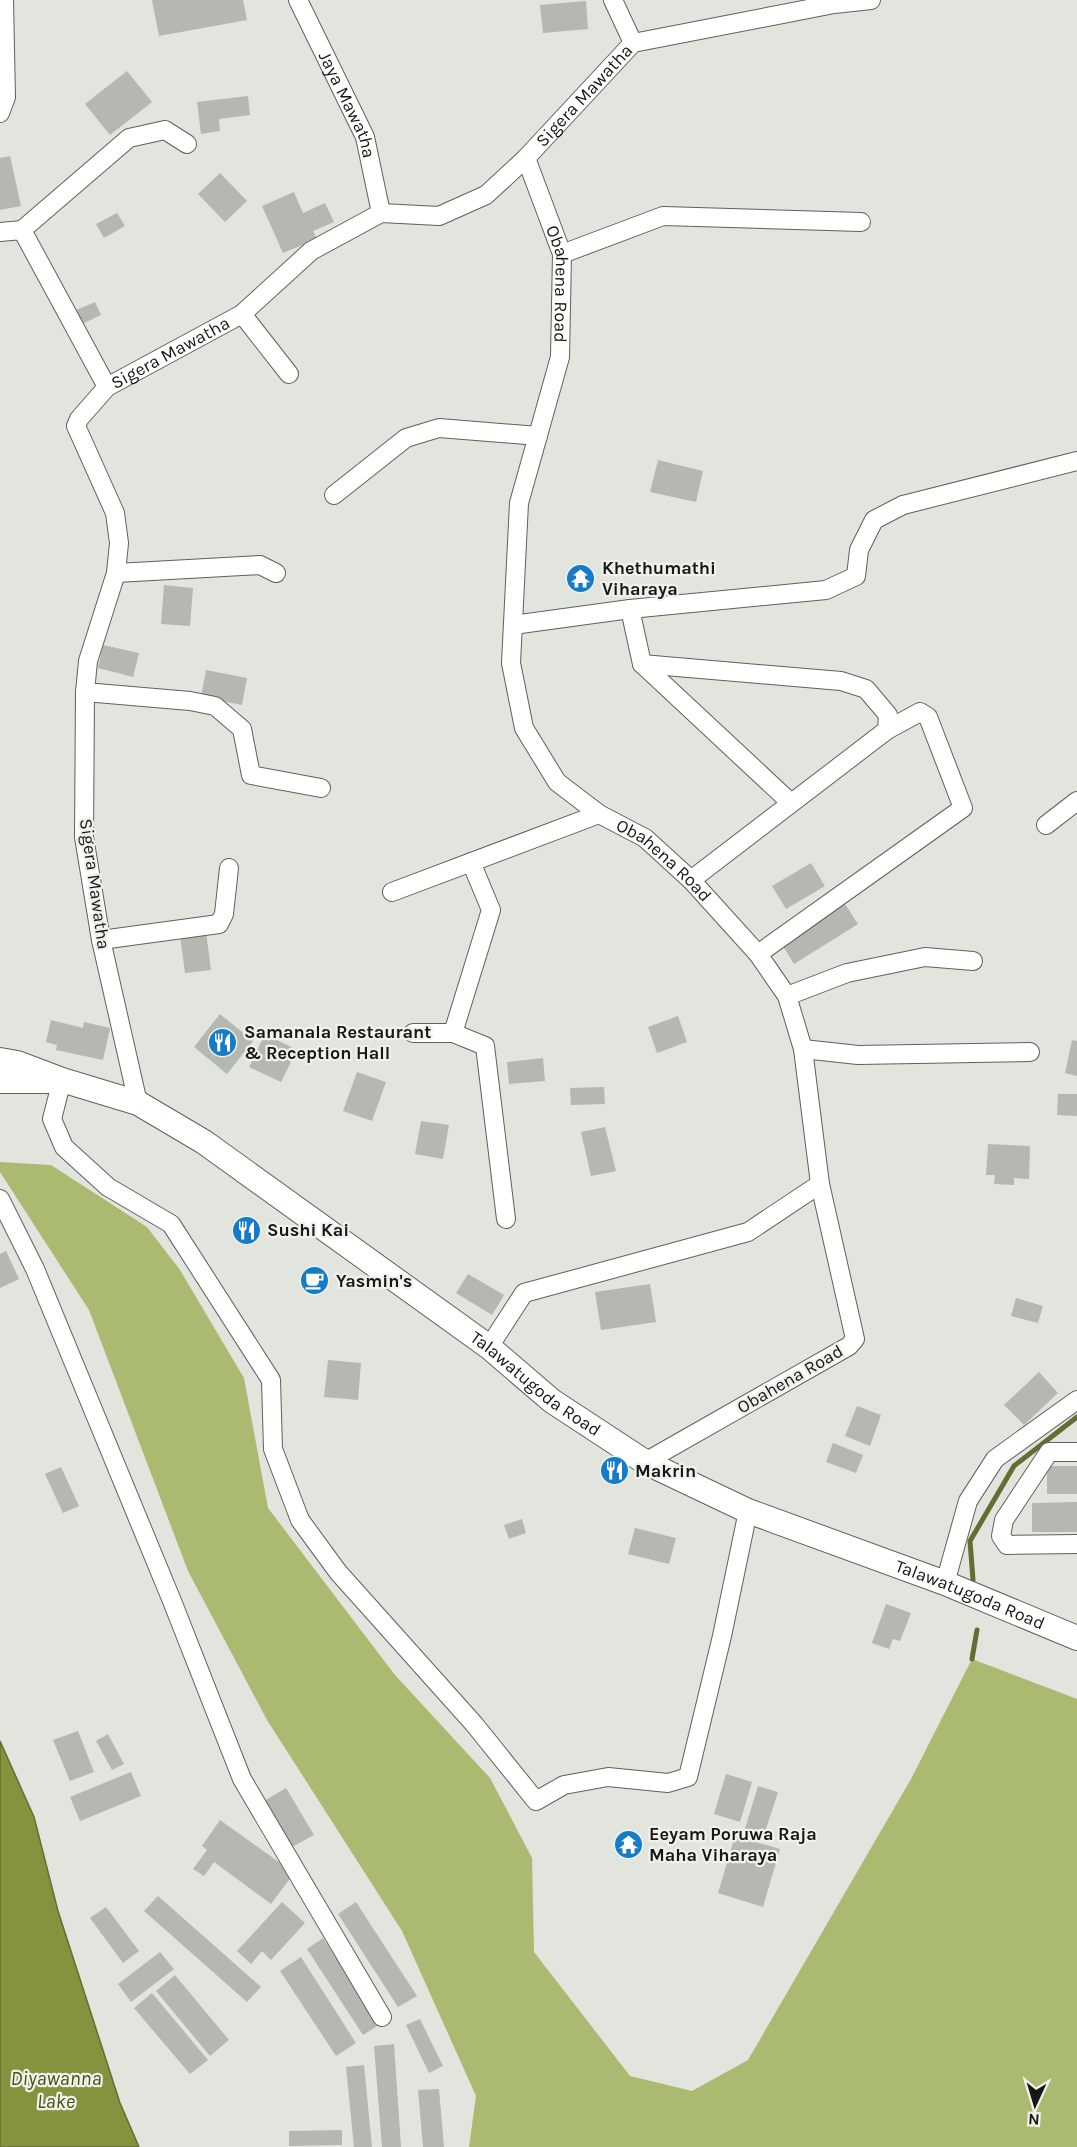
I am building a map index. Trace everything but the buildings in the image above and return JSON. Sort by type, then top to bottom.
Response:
[{"type":"main road","name":"Talawatugoda Road","points":[[0,1060],[17,1063],[62,1080],[138,1103],[204,1142],[489,1347],[552,1401],[645,1462],[748,1511],[945,1583],[1077,1638]]},
{"type":"main road","name":"Talawatugoda Road","points":[[0,1081],[62,1080]]},
{"type":"street","points":[[0,113],[6,97],[4,0]]},
{"type":"street","name":"Jaya Mawatha","points":[[298,0],[365,137],[381,213]]},
{"type":"street","points":[[613,0],[633,43]]},
{"type":"street","name":"Sigera Mawatha","points":[[138,1103],[100,940],[84,837],[85,692],[88,661],[116,573],[119,543],[115,513],[76,426],[79,420],[107,387],[242,314],[311,251],[381,213],[439,216],[486,195],[526,158],[633,43],[834,2],[872,0]]},
{"type":"street","points":[[0,232],[22,230],[129,138],[165,130],[187,144]]},
{"type":"street","name":"Obahena Road","points":[[526,158],[562,254],[560,357],[519,503],[511,663],[524,728],[557,782],[599,814],[645,838],[691,880],[758,954],[787,996],[803,1049],[820,1184],[855,1339],[849,1346],[645,1462]]},
{"type":"street","points":[[562,254],[663,216],[861,222]]},
{"type":"street","points":[[22,230],[107,387]]},
{"type":"street","points":[[242,314],[289,375]]},
{"type":"street","points":[[334,495],[406,438],[440,428],[538,436]]},
{"type":"street","points":[[513,625],[630,609],[825,590],[856,576],[859,550],[874,520],[903,505],[1077,461]]},
{"type":"street","points":[[116,573],[260,565],[276,573]]},
{"type":"street","points":[[630,609],[642,664],[791,803]]},
{"type":"street","points":[[642,664],[841,681],[866,688],[888,715],[887,730]]},
{"type":"street","points":[[85,692],[190,701],[215,706],[242,729],[251,775],[321,788]]},
{"type":"street","points":[[691,880],[887,730],[920,712],[928,717],[963,808],[758,954]]},
{"type":"street","points":[[1046,825],[1077,801]]},
{"type":"street","points":[[392,892],[599,814]]},
{"type":"street","points":[[453,1033],[491,910],[471,862]]},
{"type":"street","points":[[100,940],[219,924],[224,914],[229,868]]},
{"type":"street","points":[[787,996],[847,973],[925,957],[973,961]]},
{"type":"street","points":[[413,1033],[453,1033],[485,1046],[506,1219]]},
{"type":"street","points":[[803,1049],[858,1055],[1030,1052]]},
{"type":"street","points":[[62,1080],[52,1119],[64,1147],[108,1187],[171,1224],[271,1380],[273,1449],[300,1520],[338,1572],[474,1724],[536,1801],[564,1785],[608,1777],[668,1783],[688,1777],[722,1636],[748,1511]]},
{"type":"street","points":[[489,1347],[524,1293],[747,1232],[820,1184]]},
{"type":"street","points":[[0,1199],[44,1291],[172,1601],[242,1779],[382,2017]]},
{"type":"street","points":[[945,1583],[968,1501],[995,1459],[1077,1400]]},
{"type":"street","points":[[1077,1452],[1049,1452],[1004,1520],[1001,1536],[1007,1545],[1077,1544]]},
{"type":"shaded area","points":[[0,1162],[51,1165],[147,1227],[180,1270],[244,1378],[268,1508],[395,1675],[490,1778],[532,1858],[534,1952],[630,2076],[692,2091],[748,2060],[911,1779],[972,1659],[1077,1699],[1077,2147],[469,2147],[476,2096],[402,1931],[267,1720],[188,1571],[89,1310],[0,1172]]},
{"type":"water","name":"Diyawanna Lake","points":[[0,1741],[34,1817],[58,1911],[120,2103],[139,2147],[0,2147]]},
{"type":"waterway","points":[[973,1580],[970,1541],[1014,1466],[1077,1417]]},
{"type":"waterway","points":[[972,1659],[977,1630]]},
{"type":"place","name":"Khethumathi Viharaya","points":[[581,578]]},
{"type":"place","name":"Samanala Restaurant & Reception Hall","points":[[223,1042]]},
{"type":"place","name":"Sushi Kai","points":[[246,1230]]},
{"type":"place","name":"Yasmin's","points":[[315,1281]]},
{"type":"place","name":"Makrin","points":[[614,1471]]},
{"type":"place","name":"Eeyam Poruwa Raja Maha Viharaya","points":[[628,1844]]}]
